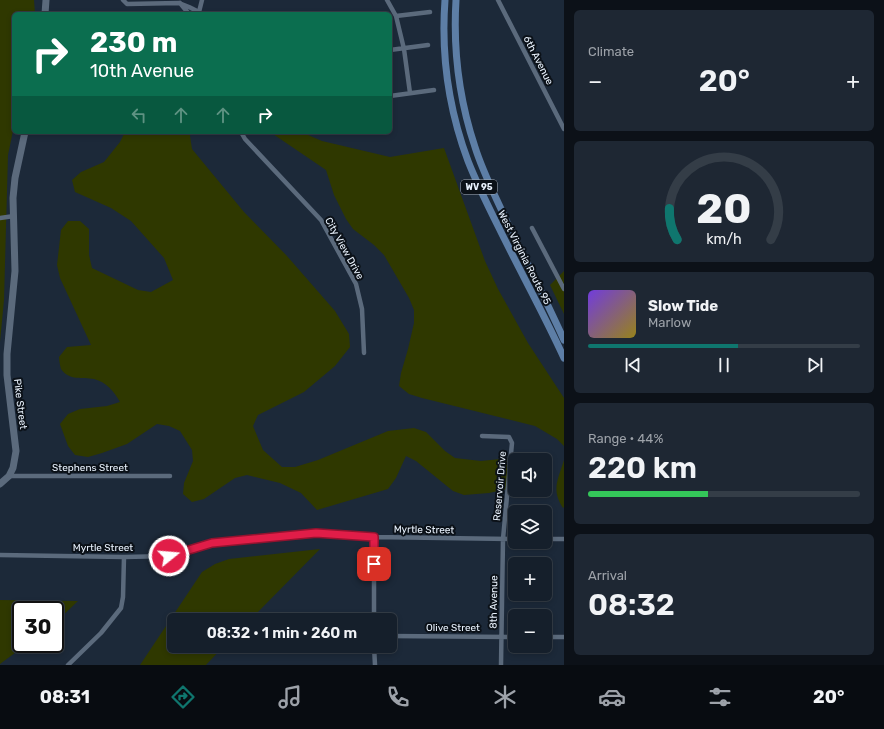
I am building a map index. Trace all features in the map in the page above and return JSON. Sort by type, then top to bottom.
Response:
[{"type":"main road","points":[[45,12],[46,0]]},
{"type":"main road","name":"West Virginia Route 95","points":[[445,0],[444,35],[447,77],[456,124],[464,150],[480,191],[564,358]]},
{"type":"main road","name":"West Virginia Route 95","points":[[456,0],[455,34],[458,78],[465,114],[474,147],[492,189],[564,340]]},
{"type":"main road","name":"Pike Street","points":[[9,476],[13,468],[16,451],[7,375],[7,348],[15,271],[13,198],[15,178],[25,134]]},
{"type":"main road","points":[[0,484],[9,476]]},
{"type":"street","points":[[123,0],[127,4],[179,3],[199,12]]},
{"type":"street","points":[[201,12],[202,0]]},
{"type":"street","points":[[387,0],[396,16],[404,48],[410,93]]},
{"type":"street","name":"6th Avenue","points":[[498,0],[564,129]]},
{"type":"street","points":[[179,3],[187,12]]},
{"type":"street","points":[[396,16],[430,12]]},
{"type":"street","points":[[392,50],[428,45]]},
{"type":"street","points":[[392,96],[434,90]]},
{"type":"street","name":"City View Drive","points":[[242,134],[245,139],[321,220],[356,284],[362,309],[364,353]]},
{"type":"street","points":[[0,218],[14,216]]},
{"type":"street","points":[[532,228],[564,289]]},
{"type":"street","name":"Reservoir Drive","points":[[482,436],[509,437],[512,443],[503,539]]},
{"type":"street","name":"Stephens Street","points":[[9,476],[170,476]]},
{"type":"street","name":"Myrtle Street","points":[[0,555],[124,557],[169,556],[212,543],[316,533],[374,537],[508,539]]},
{"type":"street","points":[[374,537],[374,613]]},
{"type":"street","name":"8th Avenue","points":[[501,665],[503,539]]},
{"type":"street","points":[[552,539],[564,539]]},
{"type":"street","points":[[68,665],[101,633],[121,608],[123,597],[124,557]]},
{"type":"street","name":"Olive Street","points":[[397,636],[508,637]]},
{"type":"street","points":[[552,637],[564,637]]},
{"type":"street","points":[[374,653],[375,665]]},
{"type":"green space","points":[[0,0],[34,0],[35,12],[12,12],[12,134],[8,155],[4,300],[0,342]]},
{"type":"green space","points":[[124,134],[190,134],[192,149],[244,212],[287,256],[335,311],[349,334],[350,347],[335,366],[304,392],[258,415],[253,426],[263,450],[282,467],[295,467],[318,460],[388,431],[414,428],[426,432],[445,451],[455,458],[481,461],[508,458],[508,489],[489,493],[464,495],[453,491],[416,461],[406,456],[396,478],[388,489],[317,510],[301,493],[280,483],[247,475],[235,478],[204,499],[192,502],[183,494],[184,483],[193,461],[192,450],[180,431],[169,426],[157,424],[127,444],[102,453],[88,457],[75,455],[68,446],[60,424],[68,414],[80,409],[107,406],[120,402],[115,394],[102,382],[94,379],[72,377],[64,373],[61,369],[59,357],[67,347],[91,345],[60,278],[57,265],[61,230],[68,221],[80,221],[89,229],[89,255],[92,268],[138,290],[151,292],[173,280],[164,258],[131,221],[111,208],[75,192],[72,180],[81,172],[104,162],[120,142]]},
{"type":"green space","points":[[273,134],[306,134],[322,141],[390,157],[444,148],[485,261],[498,289],[528,343],[564,398],[564,446],[557,439],[535,426],[422,398],[409,394],[399,386],[414,323],[414,310],[409,298],[384,255],[374,245],[353,229],[346,219],[334,195],[326,170]]},
{"type":"green space","points":[[564,271],[564,314],[550,285]]},
{"type":"green space","points":[[564,460],[564,507],[563,508],[556,490]]},
{"type":"green space","points":[[320,549],[257,613],[175,613],[202,572],[215,564],[229,559]]},
{"type":"green space","points":[[0,600],[78,601],[64,614],[64,601],[12,601],[12,653],[15,653],[0,664]]},
{"type":"green space","points":[[167,624],[167,653],[217,653],[206,665],[140,665]]},
{"type":"route","points":[[169,556],[212,543],[316,533],[374,537],[374,564]]}]
